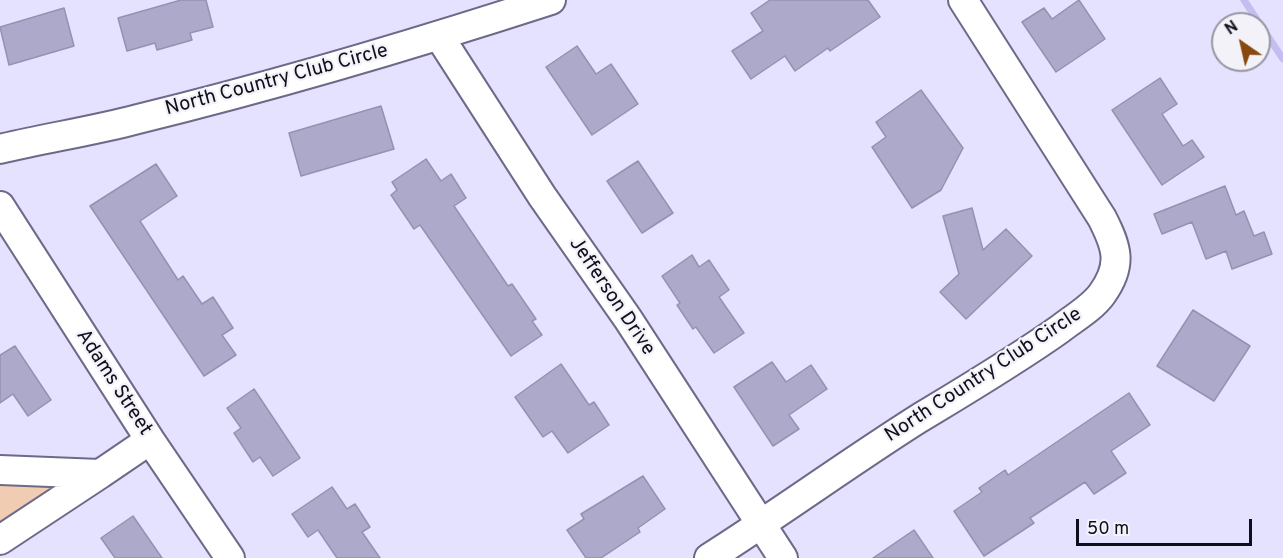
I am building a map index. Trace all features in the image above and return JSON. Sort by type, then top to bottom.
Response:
[{"type":"street","name":"North Country Club Circle","points":[[0,149],[139,119],[294,78],[439,36],[551,0]]},
{"type":"street","name":"North Country Club Circle","points":[[709,558],[910,425],[1043,341],[1089,307],[1101,295],[1111,279],[1115,264],[1115,248],[1110,233],[963,0]]},
{"type":"street","name":"Jefferson Drive","points":[[439,36],[542,196],[628,319],[783,558]]},
{"type":"street","name":"Adams Street","points":[[0,206],[150,440],[230,558]]},
{"type":"street","points":[[0,540],[150,440]]},
{"type":"street","points":[[0,470],[100,474]]},
{"type":"shaded area","points":[[0,470],[100,474],[0,540]]},
{"type":"building","points":[[181,0],[206,0],[213,27],[190,33],[192,40],[157,50],[155,43],[127,51],[118,18]]},
{"type":"building","points":[[770,0],[868,0],[880,17],[830,51],[828,48],[795,71],[785,56],[751,79],[732,51],[763,31],[751,13]]},
{"type":"building","points":[[1079,0],[1105,39],[1056,72],[1022,22],[1044,8],[1052,19]]},
{"type":"building","points":[[64,8],[74,46],[9,65],[0,27]]},
{"type":"building","points":[[577,46],[596,74],[611,64],[638,104],[592,135],[546,67]]},
{"type":"building","points":[[1160,78],[1177,104],[1162,114],[1183,146],[1192,140],[1204,157],[1162,185],[1112,110]]},
{"type":"building","points":[[921,90],[963,148],[941,190],[912,208],[872,147],[886,137],[876,122]]},
{"type":"building","points":[[381,106],[394,149],[301,176],[289,133]]},
{"type":"building","points":[[426,159],[441,181],[451,174],[466,198],[454,206],[508,286],[512,284],[536,319],[532,321],[542,335],[511,356],[420,225],[414,229],[391,195],[397,190],[392,182]]},
{"type":"building","points":[[638,161],[673,213],[642,233],[607,181]]},
{"type":"building","points":[[156,164],[177,196],[140,221],[178,280],[183,276],[202,304],[213,297],[233,328],[222,335],[236,355],[204,376],[90,206]]},
{"type":"building","points":[[1225,186],[1236,215],[1244,211],[1254,236],[1264,232],[1272,254],[1232,269],[1226,251],[1206,259],[1192,222],[1162,234],[1154,214]]},
{"type":"building","points":[[972,208],[983,250],[1006,229],[1032,256],[966,319],[940,292],[959,274],[943,216]]},
{"type":"building","points":[[692,255],[699,267],[709,260],[729,290],[719,297],[744,333],[714,353],[696,327],[693,329],[677,305],[680,303],[662,276]]},
{"type":"building","points":[[1193,310],[1250,346],[1214,401],[1157,366]]},
{"type":"building","points":[[15,346],[51,400],[28,416],[13,394],[0,403],[0,355]]},
{"type":"building","points":[[772,362],[786,382],[811,365],[827,389],[789,415],[799,429],[773,446],[734,387]]},
{"type":"building","points":[[561,364],[589,405],[594,402],[609,425],[568,453],[552,431],[543,437],[515,397]]},
{"type":"building","points":[[254,389],[300,458],[273,476],[260,457],[253,462],[234,433],[241,428],[227,408]]},
{"type":"building","points":[[1129,393],[1150,425],[1111,451],[1126,473],[1094,494],[1085,482],[1030,518],[1034,523],[984,556],[954,511],[982,492],[979,488],[1005,470],[1008,475]]},
{"type":"building","points":[[643,476],[665,509],[638,528],[640,532],[601,558],[586,558],[567,530],[584,519],[581,514]]},
{"type":"building","points":[[332,487],[347,509],[355,504],[370,527],[362,532],[380,558],[337,558],[318,530],[308,537],[292,514]]},
{"type":"building","points":[[133,516],[162,558],[115,558],[101,538]]},
{"type":"building","points":[[914,530],[933,558],[873,558]]},
{"type":"waterway","points":[[1244,0],[1283,59]]}]
